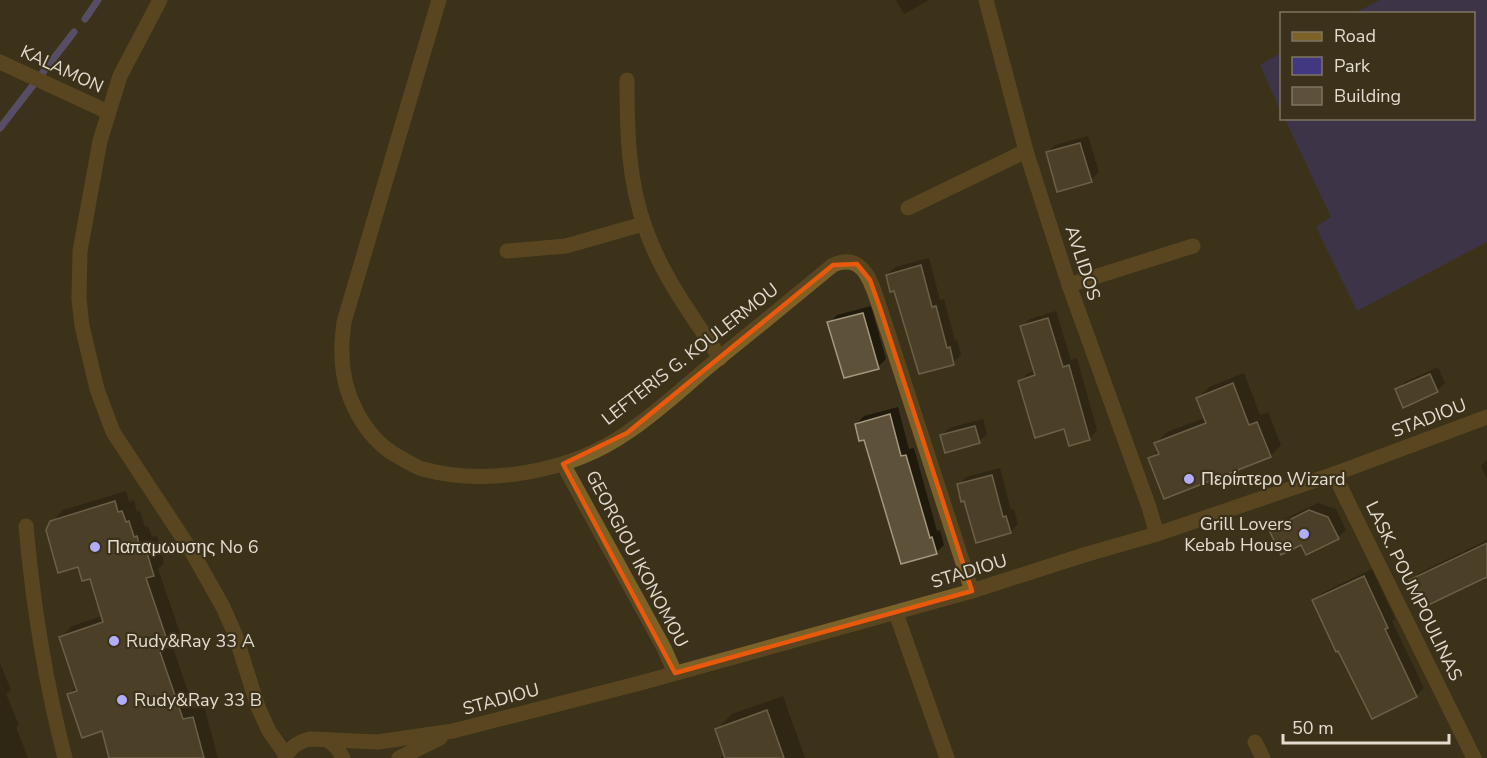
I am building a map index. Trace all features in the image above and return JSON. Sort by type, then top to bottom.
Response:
[{"type":"street","points":[[160,0],[120,76],[108,112],[84,222],[78,276],[82,326],[92,372],[113,432],[192,552],[223,607],[235,634],[258,707],[269,731],[286,757]]},
{"type":"street","name":"LEFTERIS G. KOULERMOU","points":[[439,0],[344,322],[341,356],[347,385],[357,414],[370,433],[386,450],[421,469],[465,477],[530,472],[564,464],[627,433],[832,265],[840,261],[849,261],[863,269],[870,280],[972,591]]},
{"type":"street","name":"AVLIDOS","points":[[986,0],[1026,151],[1069,285],[1145,496],[1156,534]]},
{"type":"street","name":"KALAMON","points":[[5,64],[108,112]]},
{"type":"street","points":[[627,80],[629,162],[635,195],[644,224],[663,268],[720,358]]},
{"type":"street","points":[[908,208],[1026,151]]},
{"type":"street","points":[[507,251],[566,246],[644,224]]},
{"type":"street","points":[[1069,285],[1193,246]]},
{"type":"street","name":"STADIOU","points":[[286,757],[292,747],[310,739],[378,742],[453,731],[896,613],[1156,534],[1334,474],[1487,417]]},
{"type":"street","name":"GEORGIOU IKONOMOU","points":[[564,464],[664,648],[675,673]]},
{"type":"street","name":"LASK. POUMPOULINAS","points":[[1334,474],[1474,758]]},
{"type":"street","points":[[26,526],[39,643],[50,700],[65,758]]},
{"type":"street","points":[[896,613],[947,758]]},
{"type":"street","name":"STADIOU","points":[[399,758],[453,731]]},
{"type":"street","points":[[328,740],[337,747],[343,758]]},
{"type":"street","points":[[1255,742],[1263,758]]},
{"type":"highlighted area","points":[[857,264],[870,280],[880,308],[972,591],[675,673],[563,464],[627,433],[833,265]]},
{"type":"green space","points":[[1380,0],[1487,0],[1487,242],[1357,311],[1316,227],[1331,217],[1285,120],[1475,120],[1475,12],[1357,12]]},
{"type":"green space","points":[[1280,54],[1280,110],[1260,65]]},
{"type":"building","points":[[1080,143],[1092,182],[1057,192],[1046,152]]},
{"type":"building","points":[[921,265],[932,307],[936,306],[954,365],[919,374],[894,291],[890,292],[886,275]]},
{"type":"building","points":[[863,313],[879,369],[844,378],[827,322]]},
{"type":"building","points":[[1048,318],[1063,367],[1069,365],[1090,440],[1069,446],[1064,429],[1035,438],[1018,381],[1035,375],[1020,326]]},
{"type":"building","points":[[1430,374],[1438,392],[1403,408],[1395,389]]},
{"type":"building","points":[[1233,383],[1249,425],[1257,422],[1271,457],[1164,499],[1148,458],[1159,454],[1154,443],[1206,423],[1196,398]]},
{"type":"building","points":[[890,414],[901,456],[906,455],[930,538],[932,537],[937,554],[901,564],[864,440],[859,441],[855,424]]},
{"type":"building","points":[[975,426],[980,443],[945,453],[940,435]]},
{"type":"building","points":[[992,475],[1003,517],[1006,516],[1011,533],[976,543],[957,484]]},
{"type":"building","points":[[115,501],[118,512],[122,511],[126,522],[129,521],[140,547],[145,546],[154,576],[146,578],[169,646],[159,649],[183,719],[193,717],[204,758],[109,758],[102,731],[82,738],[67,694],[77,691],[59,637],[103,622],[90,579],[82,581],[78,567],[58,573],[46,530],[50,521]]},
{"type":"building","name":"Grill Lovers Kebab House","points":[[1309,510],[1328,517],[1339,539],[1306,555],[1301,545],[1281,555],[1269,530]]},
{"type":"building","points":[[1487,543],[1487,577],[1422,608],[1409,580]]},
{"type":"building","points":[[1364,576],[1388,628],[1385,629],[1417,697],[1372,719],[1338,651],[1336,652],[1312,600]]},
{"type":"building","points":[[767,710],[784,758],[725,758],[715,729]]},
{"type":"waterway","points":[[85,19],[98,0]]},
{"type":"waterway","points":[[0,128],[74,32]]},
{"type":"place","name":"Περίπτερο Wizard","points":[[1189,479]]},
{"type":"place","name":"Grill Lovers Kebab House","points":[[1304,534]]},
{"type":"place","name":"Παπαμωυσης No 6","points":[[95,547]]},
{"type":"place","name":"Rudy&Ray 33 A","points":[[114,641]]},
{"type":"place","name":"Rudy&Ray 33 B","points":[[122,700]]}]
